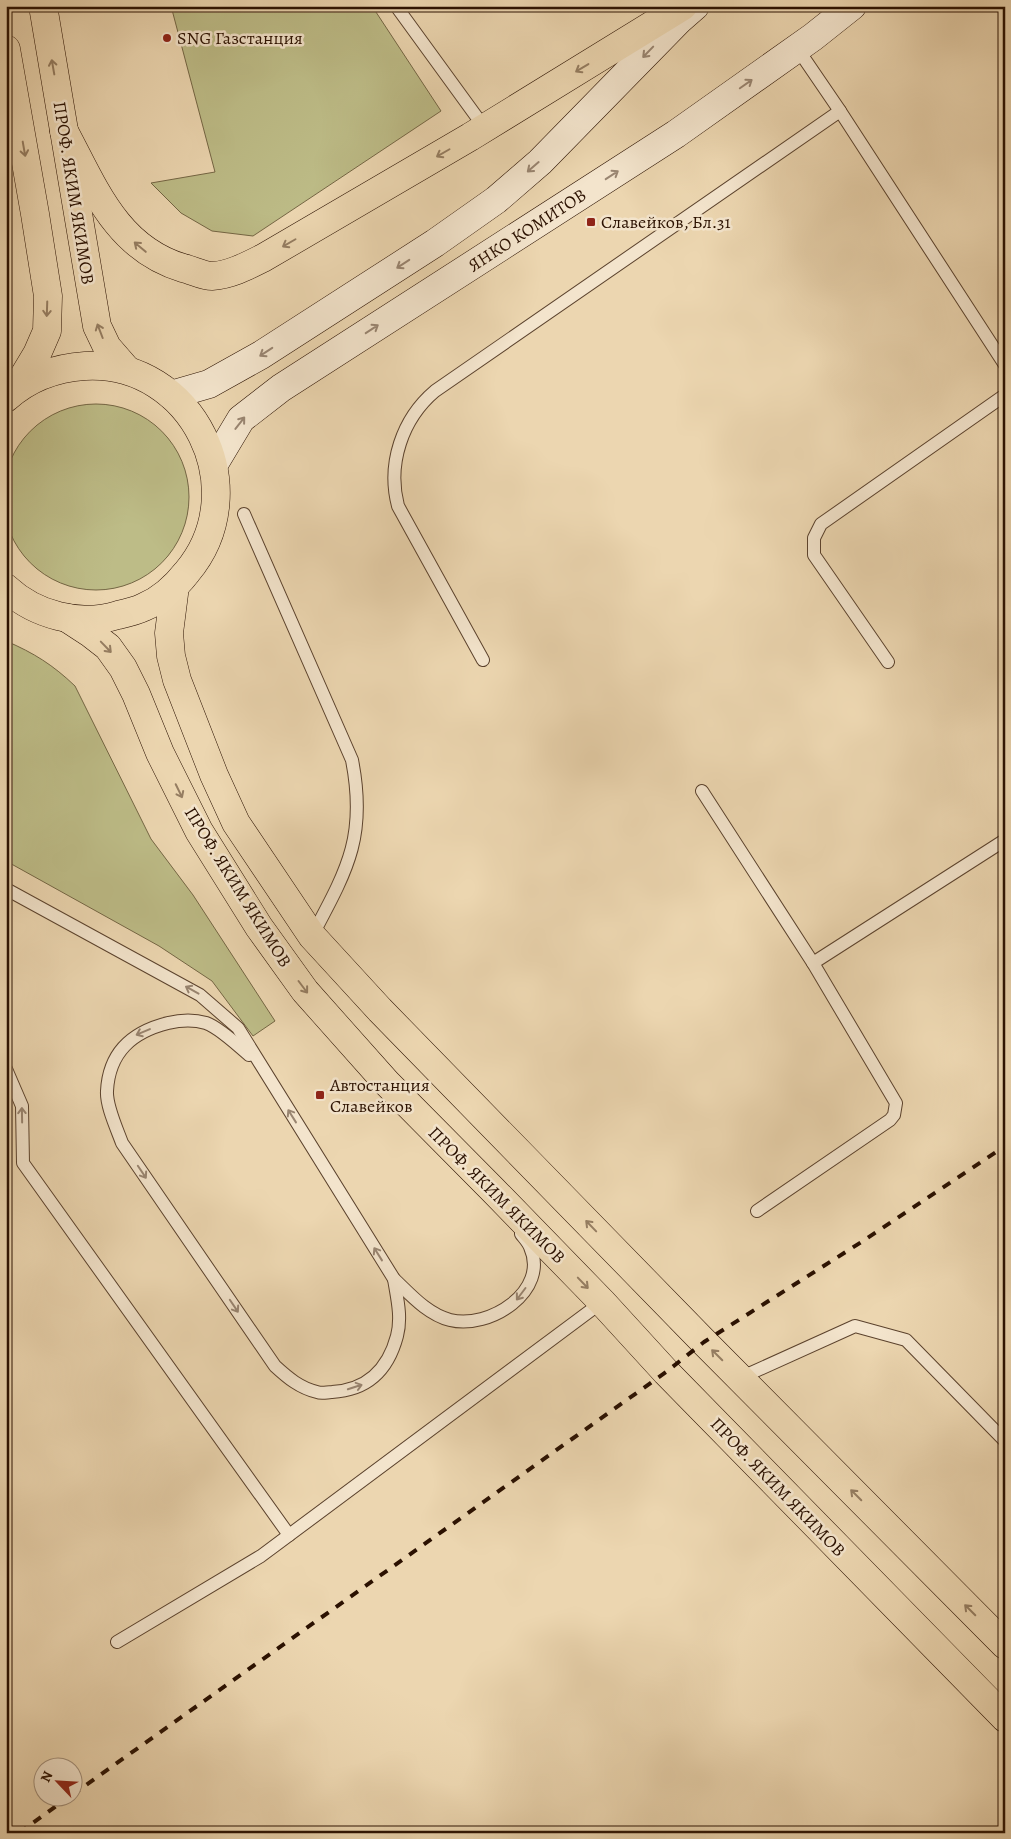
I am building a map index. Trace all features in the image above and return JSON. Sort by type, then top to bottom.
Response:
[{"type":"highway","name":"ПРОФ. ЯКИМ ЯКИМОВ","points":[[43,6],[97,326],[106,347],[127,370]]},
{"type":"highway","points":[[64,130],[109,214],[125,234],[146,252],[168,263],[212,276],[241,270],[255,262],[470,138],[683,6]]},
{"type":"highway","points":[[6,49],[34,204],[48,296],[47,331],[38,354],[11,393]]},
{"type":"highway","points":[[6,588],[14,596],[41,611],[67,618],[88,620],[108,618],[144,607],[175,586],[197,561],[211,530],[217,497],[214,464],[204,438],[190,415],[172,395],[150,381],[127,370],[98,365],[69,367],[41,375],[11,393]]},
{"type":"highway","name":"ПРОФ. ЯКИМ ЯКИМОВ","points":[[175,586],[170,626],[171,656],[177,680],[204,749],[236,823],[312,936],[380,1010],[740,1378],[1005,1645]]},
{"type":"highway","name":"ПРОФ. ЯКИМ ЯКИМОВ","points":[[67,618],[108,648],[123,668],[136,694],[160,753],[199,831],[259,927],[305,991],[386,1082],[602,1302],[666,1372],[1005,1718]]},
{"type":"main road","points":[[172,395],[209,384],[234,372],[435,243],[496,200],[540,162],[695,6]]},
{"type":"main road","name":"ЯНКО КОМИТОВ","points":[[214,464],[241,419],[281,388],[676,134],[797,48],[852,6]]},
{"type":"lane","points":[[396,6],[484,128]]},
{"type":"lane","points":[[797,48],[1005,365]]},
{"type":"lane","points":[[483,660],[398,506],[394,487],[396,457],[400,442],[414,413],[425,399],[435,391],[840,111]]},
{"type":"lane","points":[[888,662],[814,555],[814,538],[821,524],[1005,395]]},
{"type":"lane","points":[[244,514],[352,760],[357,786],[358,811],[351,856],[338,888],[312,936]]},
{"type":"lane","points":[[702,791],[813,963],[896,1103],[896,1110],[890,1120],[756,1211]]},
{"type":"lane","points":[[813,963],[1005,840]]},
{"type":"lane","points":[[6,889],[200,995],[238,1028],[394,1279],[420,1303],[450,1320],[466,1322],[497,1315],[520,1298],[532,1275],[533,1261],[530,1246],[493,1190]]},
{"type":"lane","points":[[262,1067],[236,1043],[207,1023],[182,1020],[157,1026],[135,1035],[121,1050],[110,1068],[106,1093],[113,1120],[122,1142],[275,1366],[292,1382],[318,1393],[342,1392],[367,1383],[385,1364],[397,1336],[400,1310],[394,1279]]},
{"type":"lane","points":[[6,1069],[22,1106],[23,1163],[289,1535]]},
{"type":"lane","points":[[117,1642],[261,1556],[602,1302]]},
{"type":"lane","points":[[740,1378],[855,1326],[906,1340],[1005,1441]]},
{"type":"shaded area","points":[[171,6],[372,6],[441,111],[253,236],[212,231],[181,213],[151,183],[215,172]]},
{"type":"shaded area","points":[[87,404],[105,404],[132,411],[148,419],[162,431],[174,445],[182,461],[189,488],[189,506],[182,533],[174,549],[162,563],[148,575],[132,583],[105,590],[87,590],[60,583],[44,575],[18,549],[7,524],[3,506],[3,488],[10,461],[18,445],[44,419],[69,408]]},
{"type":"shaded area","points":[[6,641],[43,660],[75,686],[151,839],[193,895],[275,1021],[253,1036],[212,981],[159,946],[6,861]]},
{"type":"railway","points":[[82,1788],[666,1372],[704,1342],[863,1241],[1005,1146]]},
{"type":"railway","points":[[19,1833],[56,1806]]},
{"type":"place","name":"SNG Газстанция","points":[[167,38]]},
{"type":"place","name":"Славейков, Бл.31","points":[[591,222]]},
{"type":"place","name":"Автостанция Славейков","points":[[320,1095]]}]
